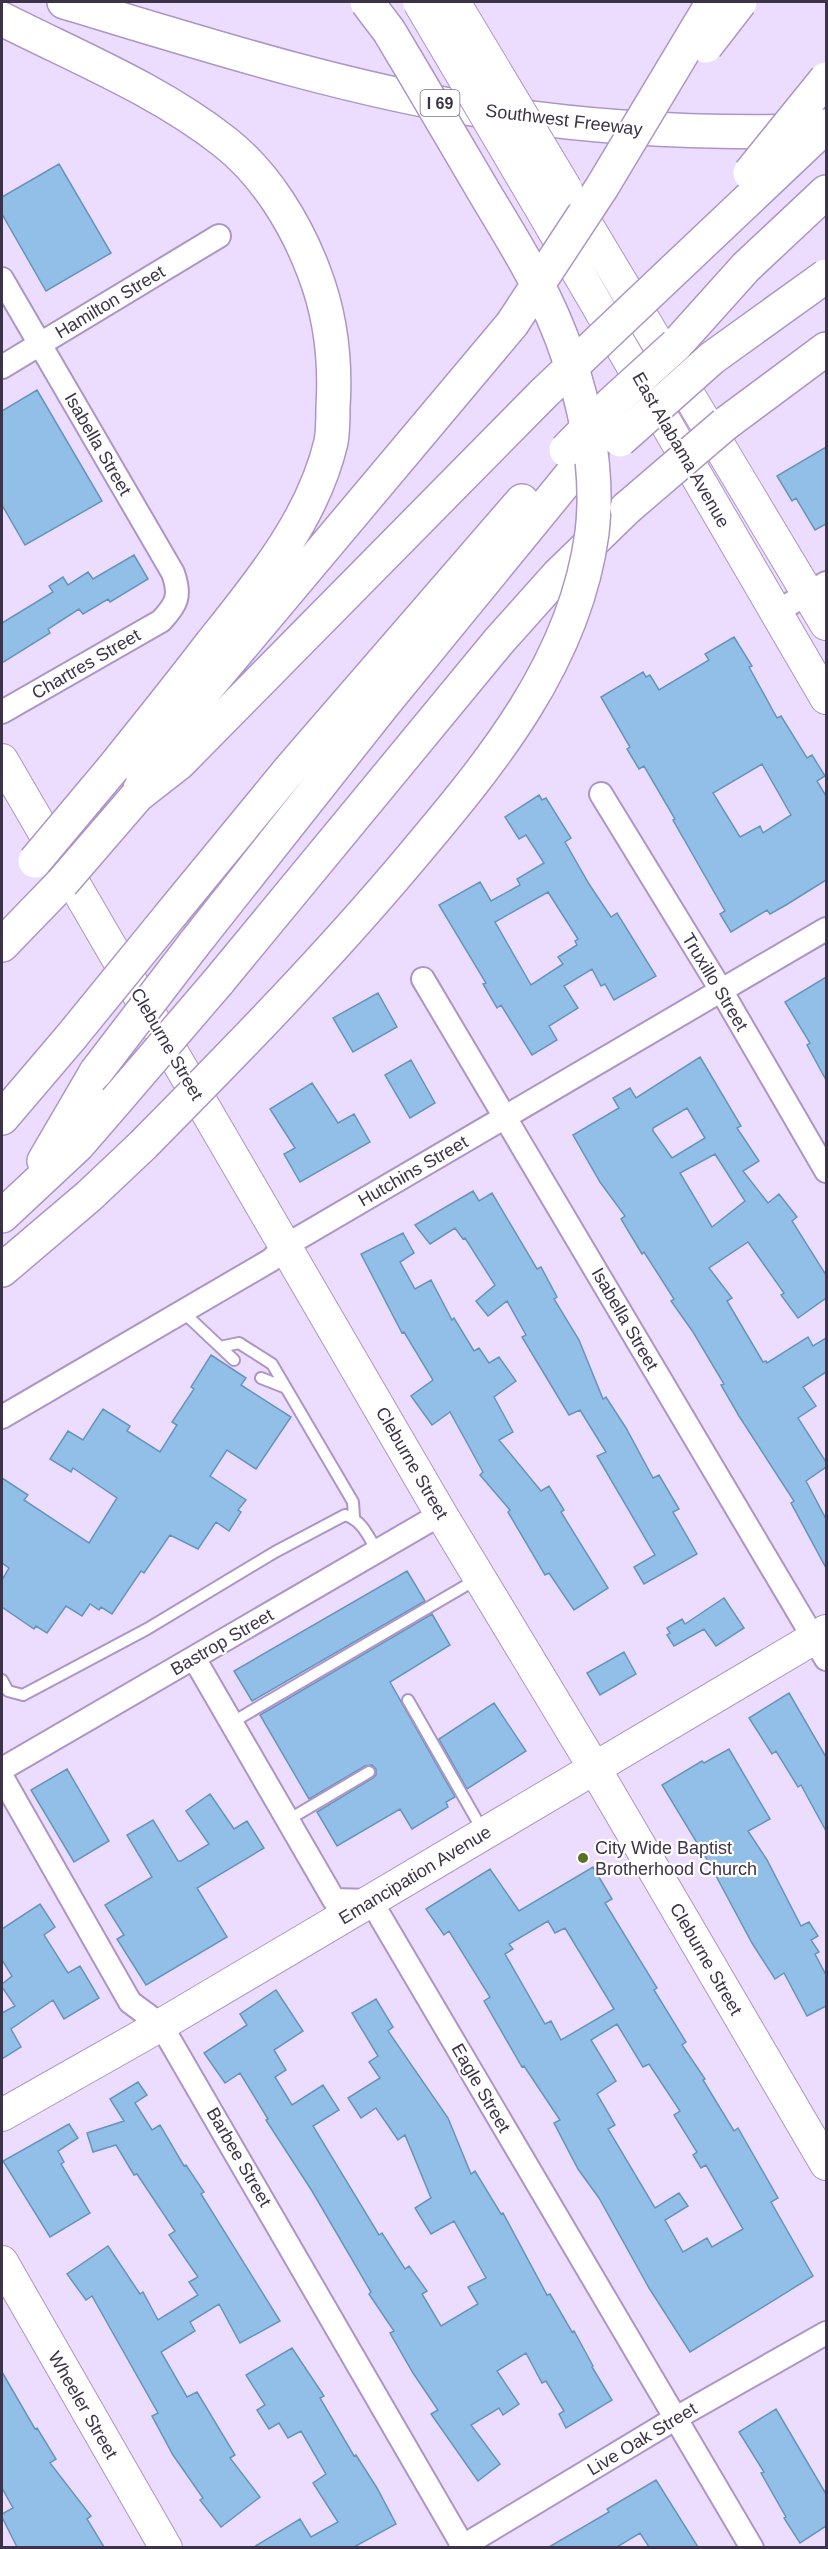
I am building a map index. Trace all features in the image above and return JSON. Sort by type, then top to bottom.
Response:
[{"type":"highway","name":"Southwest Freeway","points":[[64,2],[362,86],[470,109],[584,125],[655,131],[720,133],[826,128]]},
{"type":"highway","points":[[2,1270],[89,1196],[143,1145],[299,986],[469,789],[507,738],[534,696],[559,647],[580,587],[591,535],[594,500],[592,459],[582,402],[568,356],[553,317],[504,225],[389,31],[367,2]]},
{"type":"highway","points":[[137,796],[158,746],[512,324],[603,187],[740,2]]},
{"type":"highway","points":[[603,187],[710,4]]},
{"type":"highway","points":[[2,19],[147,91],[190,117],[227,144],[252,168],[291,222],[306,249],[328,312],[336,369],[331,440],[319,479],[279,554],[253,591],[113,768],[35,861],[32,914]]},
{"type":"highway","points":[[650,292],[826,79]]},
{"type":"highway","points":[[2,945],[62,883],[137,796],[179,763],[544,393],[826,128]]},
{"type":"highway","points":[[12,1206],[96,1072],[383,705],[457,617],[676,345],[746,267],[826,192]]},
{"type":"highway","points":[[2,1118],[291,768],[593,446],[826,276]]},
{"type":"highway","points":[[12,1206],[71,1152],[116,1101],[218,982],[500,641],[558,575],[627,508],[724,424],[826,349]]},
{"type":"highway","points":[[786,378],[826,359]]},
{"type":"main road","name":"East Alabama Avenue","points":[[419,2],[826,698]]},
{"type":"main road","name":"East Alabama Avenue","points":[[454,2],[566,189],[818,588],[826,624]]},
{"type":"main road","name":"Cleburne Street","points":[[2,760],[441,1514],[595,1769],[826,2164]]},
{"type":"main road","name":"Emancipation Avenue","points":[[2,2115],[161,2025],[595,1769],[823,1643]]},
{"type":"main road","name":"Wheeler Street","points":[[2,2262],[166,2547]]},
{"type":"street","name":"Hamilton Street","points":[[2,367],[219,236]]},
{"type":"street","name":"Isabella Street","points":[[2,279],[173,573],[179,589],[176,601],[169,613]]},
{"type":"street","points":[[776,612],[818,588]]},
{"type":"street","name":"Chartres Street","points":[[2,712],[161,621],[169,613]]},
{"type":"street","name":"Truxillo Street","points":[[601,794],[721,990],[826,1171]]},
{"type":"street","name":"Hutchins Street","points":[[2,1418],[271,1260],[285,1246],[826,929]]},
{"type":"street","name":"Isabella Street","points":[[423,979],[506,1116],[652,1367],[823,1643]]},
{"type":"street","name":"Bastrop Street","points":[[2,1769],[441,1514]]},
{"type":"street","points":[[194,1658],[334,1900],[371,1901]]},
{"type":"street","name":"Barbee Street","points":[[2,1777],[130,2002],[161,2025],[462,2547]]},
{"type":"street","name":"Eagle Street","points":[[371,1901],[752,2547]]},
{"type":"street","name":"Live Oak Street","points":[[462,2547],[675,2418],[826,2333]]},
{"type":"lane","points":[[183,1312],[234,1360]]},
{"type":"lane","points":[[220,1347],[239,1343],[272,1364],[353,1502],[354,1517]]},
{"type":"lane","points":[[261,1378],[284,1387]]},
{"type":"lane","points":[[2,1680],[8,1691],[23,1695],[147,1629],[295,1541],[345,1515],[354,1517],[363,1527],[376,1551]]},
{"type":"lane","points":[[231,1723],[480,1578]]},
{"type":"lane","points":[[408,1700],[485,1834]]},
{"type":"lane","points":[[288,1820],[369,1772]]},
{"type":"building","points":[[59,164],[111,253],[46,291],[2,214],[2,197]]},
{"type":"building","points":[[37,390],[102,501],[25,545],[2,505],[2,411]]},
{"type":"building","points":[[826,447],[826,524],[815,530],[796,498],[792,501],[777,476]]},
{"type":"building","points":[[134,555],[148,579],[110,602],[108,599],[83,614],[79,609],[48,629],[50,633],[2,663],[2,623],[53,592],[49,586],[63,577],[68,585],[88,572],[93,579]]},
{"type":"building","points":[[734,637],[752,666],[749,667],[777,718],[781,716],[807,758],[812,755],[825,776],[817,781],[826,796],[826,880],[770,914],[767,910],[731,932],[720,914],[725,911],[673,820],[675,819],[644,766],[639,769],[627,749],[630,747],[601,697],[643,672],[646,677],[650,675],[659,690],[709,660],[705,654]],"holes":[[[762,764],[791,815],[763,833],[760,826],[740,837],[713,793]]]},
{"type":"building","points":[[539,795],[542,800],[546,798],[571,838],[565,842],[589,884],[611,917],[617,913],[656,976],[614,1000],[605,984],[601,986],[592,969],[564,986],[578,1008],[549,1026],[557,1040],[532,1055],[501,1005],[497,1008],[483,984],[486,983],[439,905],[480,882],[491,901],[520,885],[517,879],[544,863],[526,835],[519,839],[505,817]],"holes":[[[548,892],[578,939],[575,941],[577,945],[558,957],[563,964],[531,985],[495,922]]]},
{"type":"building","points":[[826,977],[826,1080],[807,1045],[810,1043],[785,1002]]},
{"type":"building","points":[[378,993],[397,1027],[353,1052],[333,1018]]},
{"type":"building","points":[[700,1057],[741,1126],[737,1128],[759,1161],[743,1171],[768,1203],[779,1194],[797,1217],[792,1221],[826,1275],[826,1298],[798,1318],[781,1295],[784,1293],[748,1242],[709,1268],[732,1298],[727,1301],[763,1362],[767,1363],[808,1337],[813,1346],[826,1338],[826,1372],[803,1387],[816,1406],[798,1418],[826,1462],[826,1467],[806,1481],[826,1519],[826,1568],[791,1503],[794,1501],[739,1416],[721,1385],[724,1384],[693,1332],[671,1301],[674,1299],[644,1252],[642,1254],[621,1219],[625,1216],[600,1182],[573,1135],[619,1108],[613,1098],[630,1088],[636,1098]],"holes":[[[687,1108],[705,1138],[672,1158],[653,1128]],[[715,1154],[745,1201],[712,1227],[680,1173]]]},
{"type":"building","points":[[411,1060],[435,1103],[410,1118],[385,1075]]},
{"type":"building","points":[[312,1083],[338,1123],[354,1114],[370,1142],[300,1182],[284,1154],[295,1148],[270,1109]]},
{"type":"building","points":[[473,1191],[479,1201],[492,1193],[537,1269],[541,1267],[557,1297],[554,1299],[579,1340],[603,1399],[606,1397],[626,1428],[653,1478],[659,1475],[679,1509],[673,1512],[697,1554],[644,1584],[634,1567],[655,1555],[597,1456],[606,1452],[580,1410],[569,1415],[522,1337],[526,1335],[507,1301],[488,1316],[476,1301],[495,1285],[465,1238],[463,1239],[455,1228],[430,1244],[415,1225]]},
{"type":"building","points":[[403,1233],[414,1253],[400,1262],[415,1289],[431,1280],[452,1320],[454,1318],[474,1351],[479,1348],[489,1363],[499,1357],[516,1381],[494,1397],[513,1432],[499,1440],[541,1491],[549,1486],[564,1510],[561,1512],[608,1588],[574,1610],[549,1573],[545,1575],[508,1512],[510,1510],[480,1475],[483,1472],[450,1412],[432,1425],[411,1396],[433,1380],[404,1332],[402,1333],[361,1254]]},
{"type":"building","points":[[211,1355],[246,1378],[241,1385],[291,1417],[256,1469],[227,1450],[210,1476],[246,1500],[238,1510],[241,1512],[229,1531],[216,1522],[198,1549],[170,1535],[144,1573],[141,1571],[112,1614],[101,1607],[99,1610],[90,1604],[82,1616],[66,1606],[47,1633],[36,1626],[34,1629],[2,1607],[2,1580],[9,1568],[2,1563],[2,1478],[28,1495],[24,1500],[89,1543],[117,1498],[73,1468],[71,1472],[50,1459],[68,1431],[83,1440],[103,1409],[130,1426],[127,1431],[160,1452],[177,1425],[172,1422],[194,1389],[191,1387]]},
{"type":"building","points":[[407,1571],[425,1601],[252,1701],[234,1671]]},
{"type":"building","points":[[724,1598],[744,1628],[716,1646],[704,1629],[674,1646],[667,1635],[670,1633],[667,1628],[682,1619],[685,1624]]},
{"type":"building","points":[[432,1614],[450,1645],[390,1682],[455,1797],[446,1802],[448,1807],[412,1829],[400,1809],[337,1846],[317,1812],[373,1778],[376,1775],[376,1769],[372,1765],[365,1766],[309,1799],[260,1715]]},
{"type":"building","points":[[624,1652],[636,1674],[600,1695],[587,1673]]},
{"type":"building","points":[[789,1693],[826,1757],[826,1831],[801,1785],[798,1787],[776,1751],[772,1754],[749,1718]]},
{"type":"building","points":[[494,1703],[526,1751],[467,1789],[439,1739]]},
{"type":"building","points":[[729,1749],[770,1819],[748,1831],[767,1860],[801,1926],[809,1922],[818,1936],[811,1940],[819,1952],[815,1954],[826,1975],[826,2006],[807,2016],[784,1973],[775,1979],[752,1943],[708,1861],[662,1785],[702,1761],[704,1763]]},
{"type":"building","points":[[67,1769],[109,1841],[74,1862],[31,1790]]},
{"type":"building","points":[[210,1794],[234,1829],[247,1821],[264,1848],[197,1888],[227,1937],[146,1985],[117,1939],[124,1935],[105,1905],[152,1877],[127,1835],[153,1820],[178,1861],[181,1861],[209,1844],[186,1811]]},
{"type":"building","points":[[593,1867],[612,1899],[605,1903],[657,1988],[654,1990],[686,2042],[682,2045],[705,2079],[703,2080],[734,2131],[738,2128],[778,2198],[771,2202],[813,2276],[690,2352],[649,2288],[599,2198],[578,2169],[554,2123],[560,2120],[524,2066],[522,2067],[484,2001],[490,1997],[449,1931],[444,1935],[426,1909],[490,1869],[519,1911]],"holes":[[[548,1921],[555,1933],[565,1928],[614,2009],[561,2040],[551,2021],[545,2024],[505,1954],[513,1949],[509,1944]],[[617,2024],[643,2067],[649,2064],[680,2111],[674,2115],[697,2152],[693,2155],[701,2168],[706,2165],[743,2229],[712,2247],[707,2238],[683,2252],[665,2220],[688,2206],[679,2193],[655,2208],[608,2129],[615,2125],[597,2094],[616,2081],[591,2040]]]},
{"type":"building","points":[[40,1904],[55,1927],[44,1935],[68,1973],[80,1966],[99,1998],[64,2019],[53,2000],[11,2029],[21,2047],[2,2059],[2,2013],[15,2006],[2,1987],[2,1984],[12,1976],[2,1960],[2,1929]]},
{"type":"building","points":[[276,1990],[303,2031],[274,2050],[286,2070],[275,2077],[292,2105],[323,2085],[339,2110],[313,2126],[379,2235],[382,2233],[405,2269],[409,2266],[427,2291],[422,2294],[441,2326],[478,2304],[468,2287],[486,2278],[454,2221],[431,2234],[415,2208],[431,2198],[405,2135],[398,2140],[376,2108],[361,2118],[348,2098],[380,2078],[369,2062],[378,2056],[352,2013],[376,1999],[393,2027],[388,2031],[448,2118],[471,2174],[475,2171],[501,2214],[503,2213],[547,2295],[550,2294],[572,2332],[574,2331],[612,2400],[566,2428],[559,2414],[564,2411],[546,2381],[542,2383],[526,2353],[497,2371],[519,2404],[503,2415],[499,2408],[471,2425],[500,2464],[478,2481],[431,2414],[438,2410],[390,2333],[394,2331],[369,2294],[371,2292],[312,2191],[266,2120],[268,2119],[240,2073],[225,2083],[204,2053],[247,2025],[240,2014]]},
{"type":"building","points":[[138,2082],[147,2095],[135,2103],[152,2130],[160,2125],[184,2166],[186,2165],[204,2192],[201,2194],[280,2321],[240,2343],[219,2304],[190,2322],[195,2331],[161,2352],[187,2397],[197,2392],[235,2455],[230,2458],[260,2497],[221,2527],[200,2500],[203,2498],[173,2455],[152,2416],[158,2413],[92,2296],[86,2300],[67,2274],[108,2246],[140,2294],[143,2292],[158,2320],[198,2295],[189,2282],[198,2277],[169,2235],[175,2231],[137,2174],[134,2175],[116,2145],[93,2152],[87,2133],[124,2121],[110,2099]]},
{"type":"building","points":[[69,2124],[78,2138],[58,2151],[64,2162],[61,2164],[90,2213],[50,2237],[3,2161]]},
{"type":"building","points":[[292,2348],[324,2396],[320,2398],[354,2456],[356,2455],[377,2488],[396,2524],[354,2547],[254,2547],[300,2519],[311,2537],[338,2522],[313,2483],[326,2474],[301,2431],[288,2438],[279,2423],[269,2429],[257,2410],[265,2405],[246,2375]]},
{"type":"building","points":[[2,2372],[35,2429],[37,2428],[56,2459],[50,2463],[91,2516],[87,2519],[104,2547],[17,2547],[2,2517],[2,2514],[13,2508],[2,2488]]},
{"type":"building","points":[[776,2409],[826,2494],[826,2526],[800,2543],[784,2518],[786,2517],[761,2473],[764,2472],[739,2432]]},
{"type":"building","points":[[656,2480],[698,2547],[649,2547],[640,2533],[617,2547],[549,2547],[609,2512],[607,2509]]},
{"type":"place","name":"City Wide Baptist Brotherhood Church","points":[[583,1858]]}]
